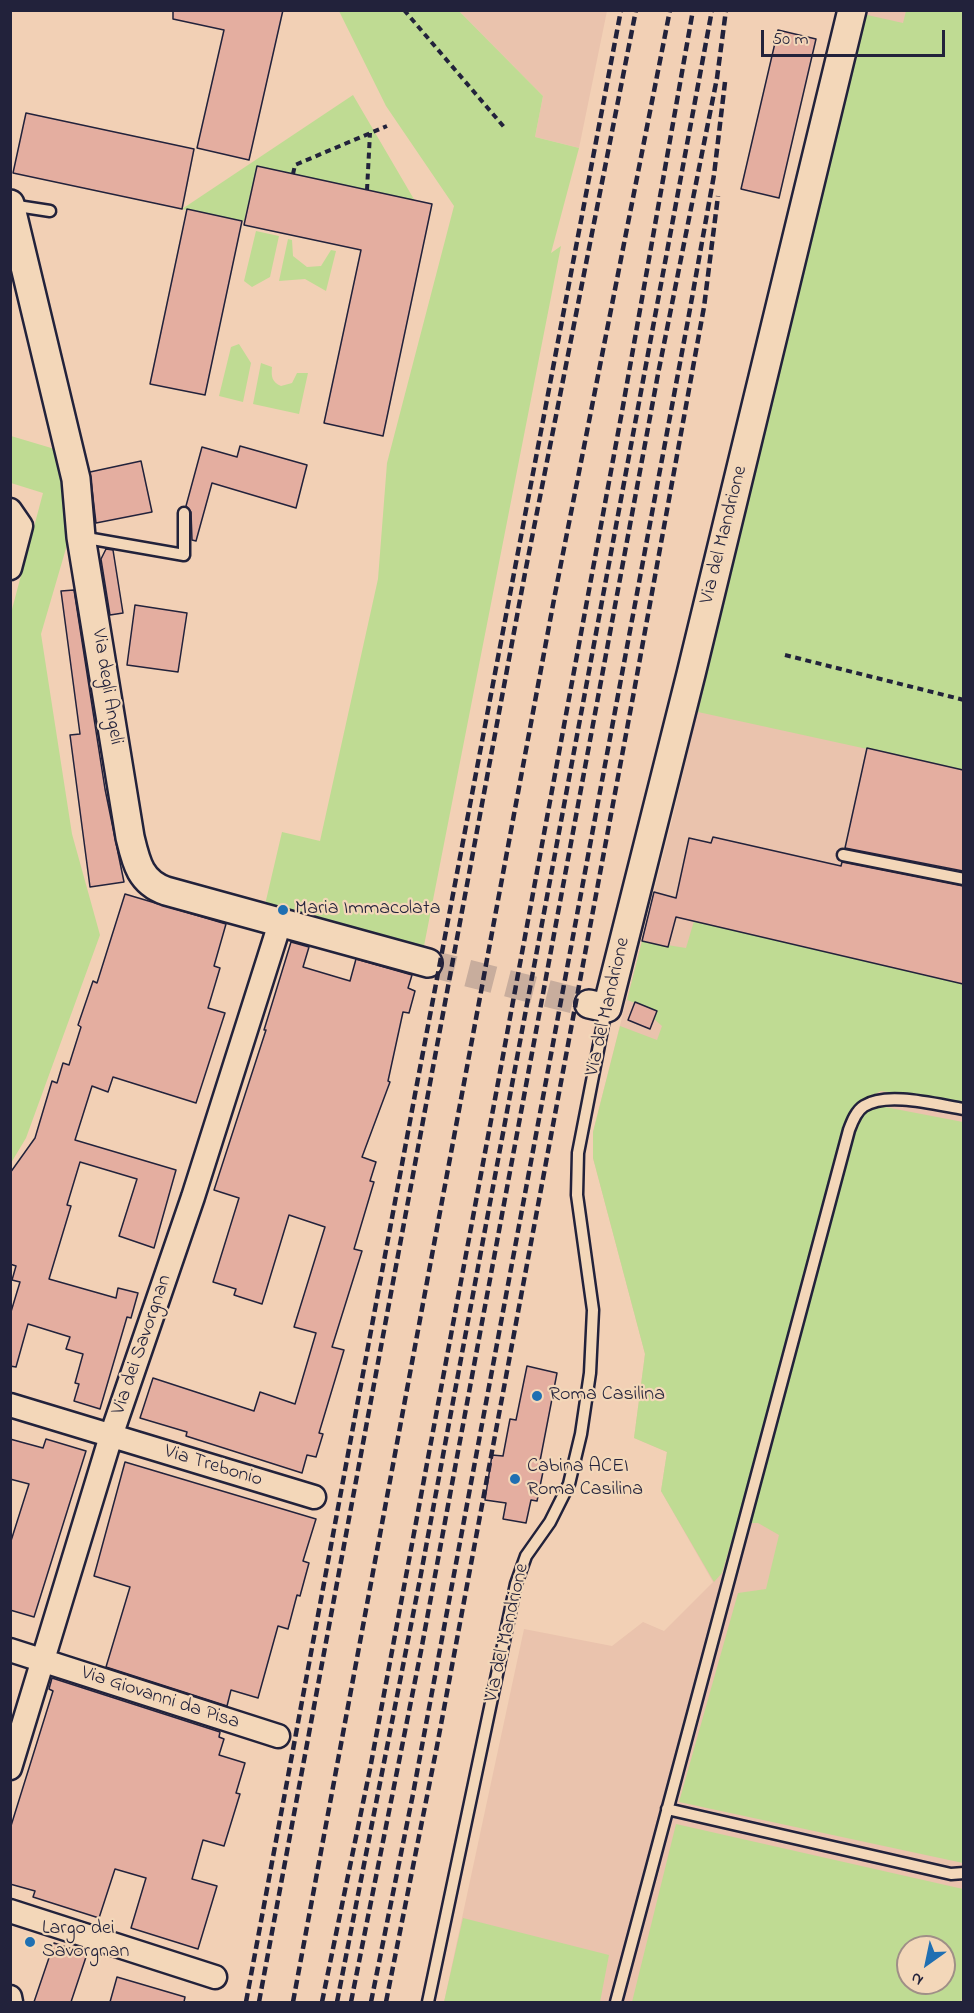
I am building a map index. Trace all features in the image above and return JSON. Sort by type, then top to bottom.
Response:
[{"type":"street","name":"Via del Mandrione","points":[[598,1006],[686,696],[852,10]]},
{"type":"street","name":"Via degli Angeli","points":[[11,204],[76,479],[81,537],[130,837],[138,869],[148,881],[161,890],[428,963]]},
{"type":"street","points":[[10,567],[16,518]]},
{"type":"street","name":"Via dei Savorgnan","points":[[10,1768],[111,1436],[193,1197],[280,923]]},
{"type":"street","name":"Via Trebonio","points":[[10,1405],[314,1497]]},
{"type":"street","name":"Via Giovanni da Pisa","points":[[10,1650],[278,1736]]},
{"type":"street","points":[[10,1911],[215,1977]]},
{"type":"lane","points":[[11,204],[50,211]]},
{"type":"lane","points":[[81,537],[184,555],[184,513]]},
{"type":"lane","points":[[843,855],[963,879]]},
{"type":"lane","name":"Via del Mandrione","points":[[428,2002],[516,1584],[526,1556],[560,1503],[579,1451],[590,1373],[593,1319],[589,1270],[577,1195],[578,1153],[598,1006]]},
{"type":"lane","points":[[616,2002],[745,1528],[840,1160],[853,1120],[865,1105],[891,1100],[963,1109]]},
{"type":"lane","points":[[667,1809],[951,1874],[963,1873]]},
{"type":"path","points":[[404,10],[504,127]]},
{"type":"path","points":[[293,174],[295,165],[387,126]]},
{"type":"path","points":[[367,190],[370,133]]},
{"type":"path","points":[[785,655],[963,700]]},
{"type":"shaded area","points":[[459,11],[607,11],[579,148],[535,137],[543,96]]},
{"type":"shaded area","points":[[863,11],[963,11],[964,1989],[961,2002],[444,2002],[524,1629],[612,1646],[643,1622],[664,1631],[713,1582],[661,1491],[667,1452],[634,1438],[645,1354],[593,1158],[593,1132],[672,820]]},
{"type":"green space","points":[[339,11],[459,11],[543,96],[535,137],[579,148],[551,253],[561,246],[423,951],[264,909],[282,832],[320,841],[378,579],[387,463],[454,206],[386,106]]},
{"type":"green space","points":[[906,11],[963,11],[963,770],[698,712],[863,14],[903,23]]},
{"type":"green space","points":[[353,95],[415,201],[257,166],[244,221],[182,209]]},
{"type":"green space","points":[[256,231],[279,236],[270,277],[252,287],[244,281]]},
{"type":"green space","points":[[288,239],[292,240],[293,256],[307,267],[321,266],[331,250],[336,251],[326,291],[305,279],[279,281]]},
{"type":"green space","points":[[239,344],[251,363],[243,402],[219,396],[231,347]]},
{"type":"green space","points":[[261,363],[272,367],[273,379],[281,386],[292,383],[297,373],[308,373],[299,414],[253,404]]},
{"type":"green space","points":[[11,436],[58,450],[67,545],[41,634],[72,834],[100,935],[26,1138],[11,1163],[11,613],[43,493],[11,483]]},
{"type":"green space","points":[[694,921],[963,984],[963,1102],[881,1091],[859,1102],[963,1122],[963,1863],[679,1802],[738,1593],[766,1589],[779,1535],[758,1523],[737,1523],[722,1573],[714,1582],[661,1491],[667,1452],[634,1438],[645,1354],[593,1158],[593,1132],[620,1026],[657,1040],[662,1026],[654,1019],[657,1011],[627,1000],[642,941],[686,948]]},
{"type":"green space","points":[[676,1824],[963,1889],[964,1989],[961,2002],[632,2002]]},
{"type":"green space","points":[[463,1918],[609,1955],[600,2002],[444,2002]]},
{"type":"building","points":[[173,10],[283,10],[249,160],[197,148],[224,30],[173,19]]},
{"type":"building","points":[[778,30],[816,39],[779,198],[741,189]]},
{"type":"building","points":[[26,113],[194,149],[182,209],[13,173]]},
{"type":"building","points":[[257,166],[432,204],[383,436],[324,423],[361,250],[244,225]]},
{"type":"building","points":[[187,209],[242,221],[205,395],[150,384]]},
{"type":"building","points":[[240,446],[307,465],[296,508],[212,483],[196,541],[192,540],[191,512],[186,506],[202,447],[237,457]]},
{"type":"building","points":[[141,461],[152,512],[96,523],[90,472]]},
{"type":"building","points":[[106,549],[113,550],[123,613],[110,615],[101,559]]},
{"type":"building","points":[[74,590],[105,789],[124,882],[90,887],[70,735],[80,734],[61,591]]},
{"type":"building","points":[[135,605],[187,613],[178,672],[127,665]]},
{"type":"building","points":[[867,748],[963,770],[963,871],[845,848]]},
{"type":"building","points":[[713,837],[841,866],[842,862],[963,886],[963,984],[676,917],[668,947],[642,941],[654,892],[676,898],[689,838],[711,843]]},
{"type":"building","points":[[125,894],[226,924],[214,966],[220,968],[208,1008],[225,1013],[196,1103],[113,1077],[108,1092],[92,1086],[75,1140],[176,1170],[154,1248],[119,1236],[137,1179],[80,1162],[67,1205],[71,1206],[49,1279],[116,1298],[118,1288],[138,1293],[131,1318],[127,1317],[100,1409],[74,1401],[79,1384],[75,1383],[83,1354],[66,1349],[70,1337],[28,1324],[16,1367],[10,1366],[10,1315],[20,1282],[12,1280],[16,1266],[10,1264],[10,1173],[35,1138],[52,1081],[57,1083],[63,1063],[69,1065],[81,1027],[78,1025],[93,981],[97,983]]},
{"type":"building","points":[[291,942],[309,947],[303,967],[350,981],[356,959],[412,975],[408,988],[415,991],[409,1013],[403,1012],[388,1081],[390,1082],[362,1157],[376,1162],[370,1181],[374,1182],[354,1249],[362,1251],[332,1347],[344,1350],[319,1433],[323,1434],[316,1457],[307,1455],[302,1473],[186,1436],[187,1432],[140,1418],[153,1378],[254,1411],[260,1392],[295,1404],[316,1333],[294,1327],[325,1227],[289,1215],[262,1304],[234,1295],[236,1289],[213,1282],[239,1198],[214,1190],[266,1030],[264,1030]]},
{"type":"building","points":[[635,1002],[657,1011],[650,1029],[628,1020]]},
{"type":"building","points":[[527,1366],[557,1373],[540,1461],[545,1462],[537,1501],[531,1500],[526,1523],[503,1519],[506,1503],[485,1500],[492,1455],[503,1456],[510,1419],[516,1420]]},
{"type":"building","points":[[10,1439],[43,1448],[46,1439],[86,1451],[34,1617],[10,1610],[10,1544],[29,1484],[10,1479]]},
{"type":"building","points":[[125,1462],[316,1519],[303,1561],[309,1563],[300,1596],[297,1595],[288,1629],[278,1626],[258,1698],[231,1690],[227,1706],[106,1667],[130,1587],[94,1576]]},
{"type":"building","points":[[52,1678],[220,1732],[219,1737],[224,1739],[219,1755],[245,1763],[236,1793],[240,1794],[224,1846],[203,1840],[192,1879],[217,1886],[198,1949],[131,1928],[146,1878],[115,1869],[99,1918],[33,1897],[35,1891],[10,1884],[10,1829],[53,1691],[49,1689]]},
{"type":"building","points":[[54,1943],[87,1954],[71,2002],[34,2002]]},
{"type":"building","points":[[117,1977],[185,1997],[184,2002],[110,2002]]},
{"type":"tunnel","points":[[428,963],[589,1004]]},
{"type":"railway","points":[[246,2002],[416,1089],[621,10]]},
{"type":"railway","points":[[259,2002],[525,573],[636,10]]},
{"type":"railway","points":[[293,2002],[555,594],[670,10]]},
{"type":"railway","points":[[322,2002],[370,1769],[495,1099],[623,406],[693,10]]},
{"type":"railway","points":[[337,2002],[420,1579],[712,10]]},
{"type":"railway","points":[[351,2002],[421,1651],[658,374],[717,78],[726,10]]},
{"type":"railway","points":[[371,2002],[413,1794],[688,320],[714,175],[725,82]]},
{"type":"railway","points":[[386,2002],[437,1746],[635,686],[704,307],[718,196]]},
{"type":"place","name":"Maria Immacolata","points":[[283,910]]},
{"type":"place","name":"Roma Casilina","points":[[537,1396]]},
{"type":"place","name":"Cabina ACEI Roma Casilina","points":[[515,1479]]},
{"type":"place","name":"Largo dei Savorgnan","points":[[30,1942]]}]
